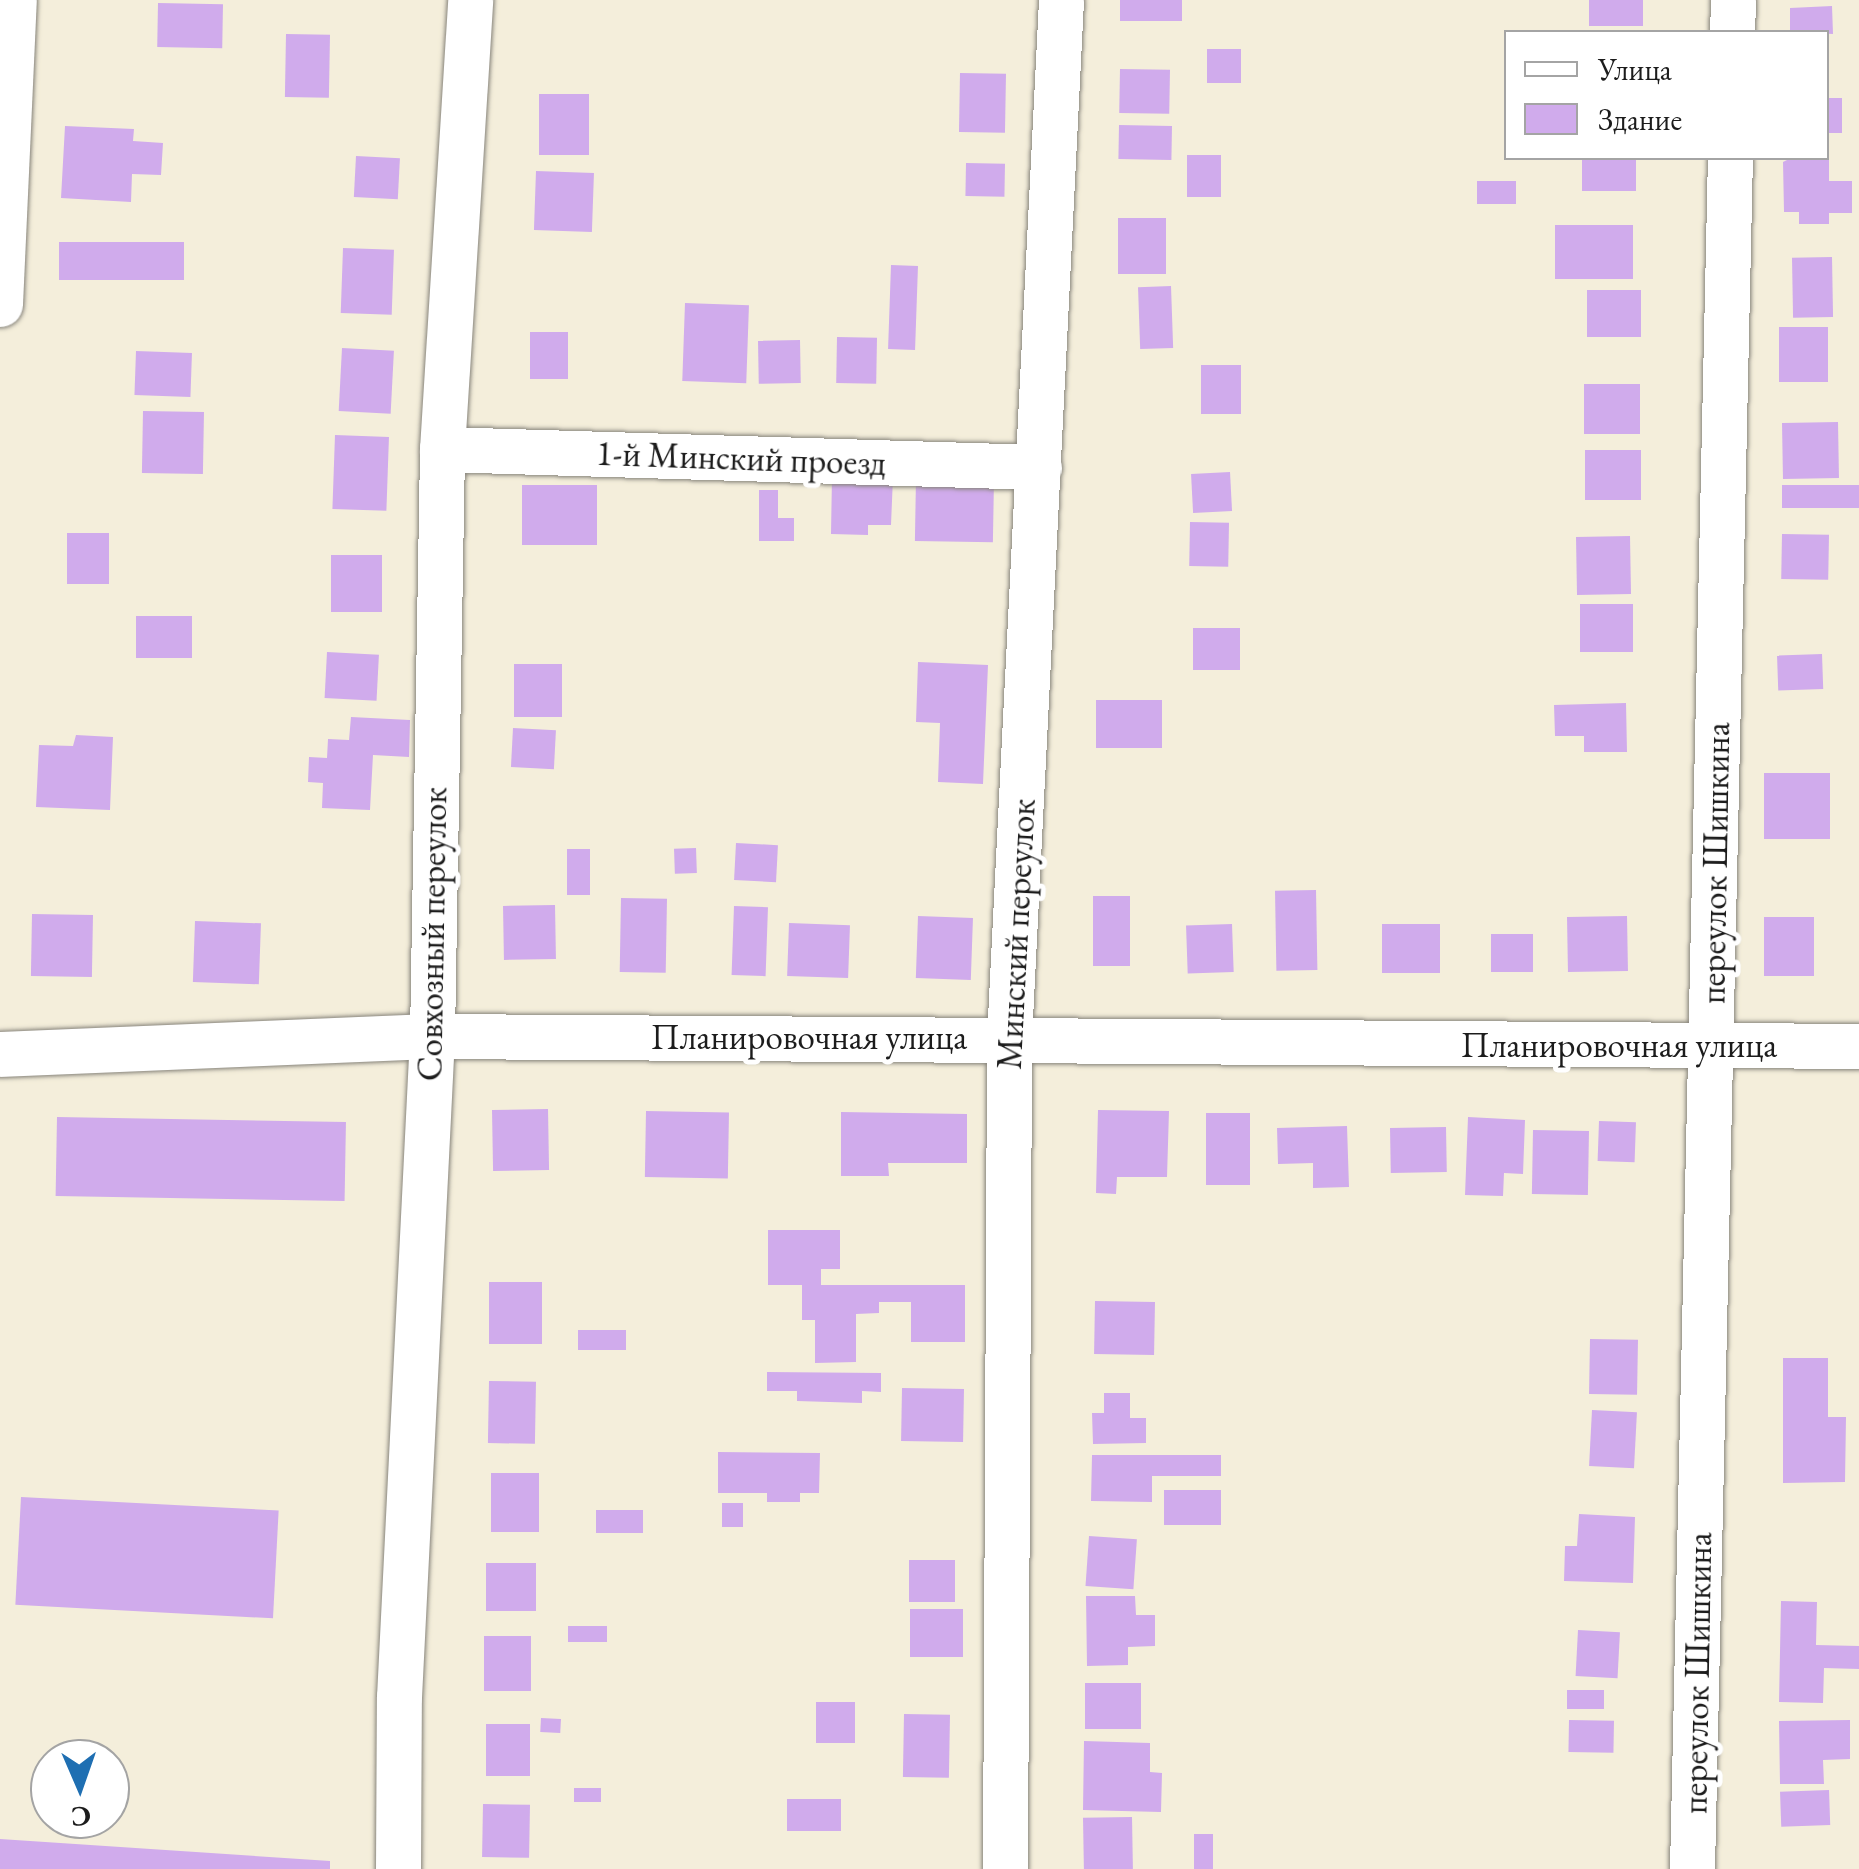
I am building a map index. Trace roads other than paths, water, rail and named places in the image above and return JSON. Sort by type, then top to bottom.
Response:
[{"type":"street","points":[[0,304],[14,0]]},
{"type":"street","name":"Совхозный переулок","points":[[398,1869],[399,1697],[432,1036],[442,449],[470,0]]},
{"type":"street","name":"Минский переулок","points":[[1005,1869],[1010,1038],[1061,0]]},
{"type":"street","points":[[1732,30],[1733,0]]},
{"type":"street","name":"переулок Шишкина","points":[[1692,1869],[1730,160]]},
{"type":"street","name":"1-й Минский проезд","points":[[442,449],[1040,466]]},
{"type":"street","name":"Планировочная улица","points":[[0,1054],[432,1036],[1859,1046]]}]
